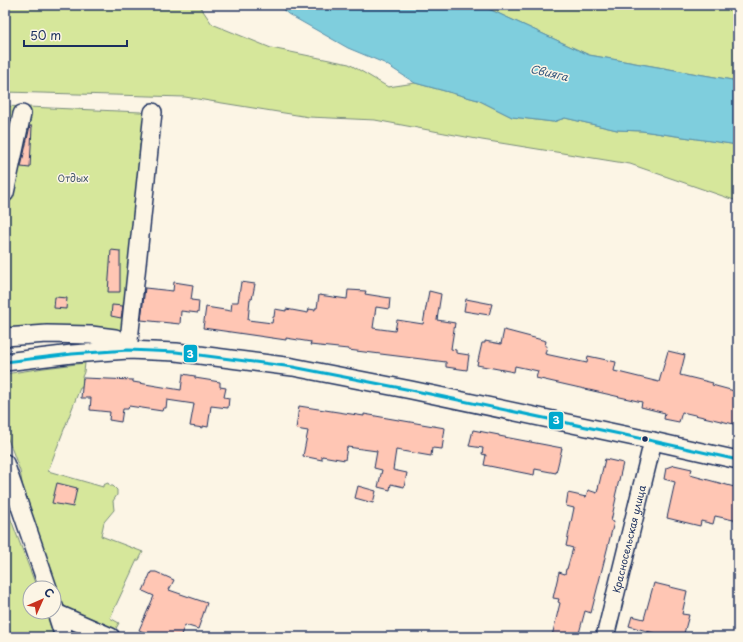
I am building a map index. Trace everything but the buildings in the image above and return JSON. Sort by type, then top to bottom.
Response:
[{"type":"street","points":[[124,350],[152,112]]},
{"type":"street","points":[[5,193],[22,114]]},
{"type":"street","points":[[5,337],[48,334],[91,335],[115,338],[124,350]]},
{"type":"street","points":[[5,362],[72,354],[124,350],[176,352],[293,367],[411,390],[738,460]]},
{"type":"street","name":"Красносельская улица","points":[[605,637],[653,441]]},
{"type":"street","points":[[5,463],[45,580]]},
{"type":"street","points":[[62,613],[111,637]]},
{"type":"street","points":[[58,620],[64,637]]},
{"type":"green space","points":[[5,5],[199,5],[212,24],[271,48],[349,64],[388,87],[415,83],[478,100],[512,117],[553,122],[565,118],[617,130],[642,131],[738,145],[738,205],[737,201],[630,164],[482,140],[375,120],[309,117],[185,97],[5,92]]},
{"type":"green space","points":[[480,5],[738,5],[738,81],[589,55]]},
{"type":"green space","name":"Отдых","points":[[5,106],[141,112],[146,117],[144,144],[140,144],[139,156],[144,157],[124,341],[5,342]]},
{"type":"green space","points":[[85,363],[82,377],[82,388],[80,388],[48,471],[103,487],[103,485],[108,483],[110,486],[113,486],[117,490],[117,495],[113,501],[114,510],[104,522],[101,536],[143,552],[139,560],[137,560],[110,618],[119,623],[114,632],[74,613],[62,604],[62,580],[53,580],[24,495],[20,471],[5,431],[5,374]]},
{"type":"green space","points":[[5,504],[34,580],[22,580],[22,620],[49,620],[54,637],[5,637]]},
{"type":"water","name":"Свияга","points":[[278,5],[480,5],[589,55],[738,81],[738,145],[642,131],[617,130],[565,118],[553,122],[512,117],[478,100],[415,83],[384,63],[348,48],[288,14]]},
{"type":"transit line","name":"3","points":[[5,362],[72,354],[128,350],[176,352],[293,367],[411,390],[738,460]]}]
